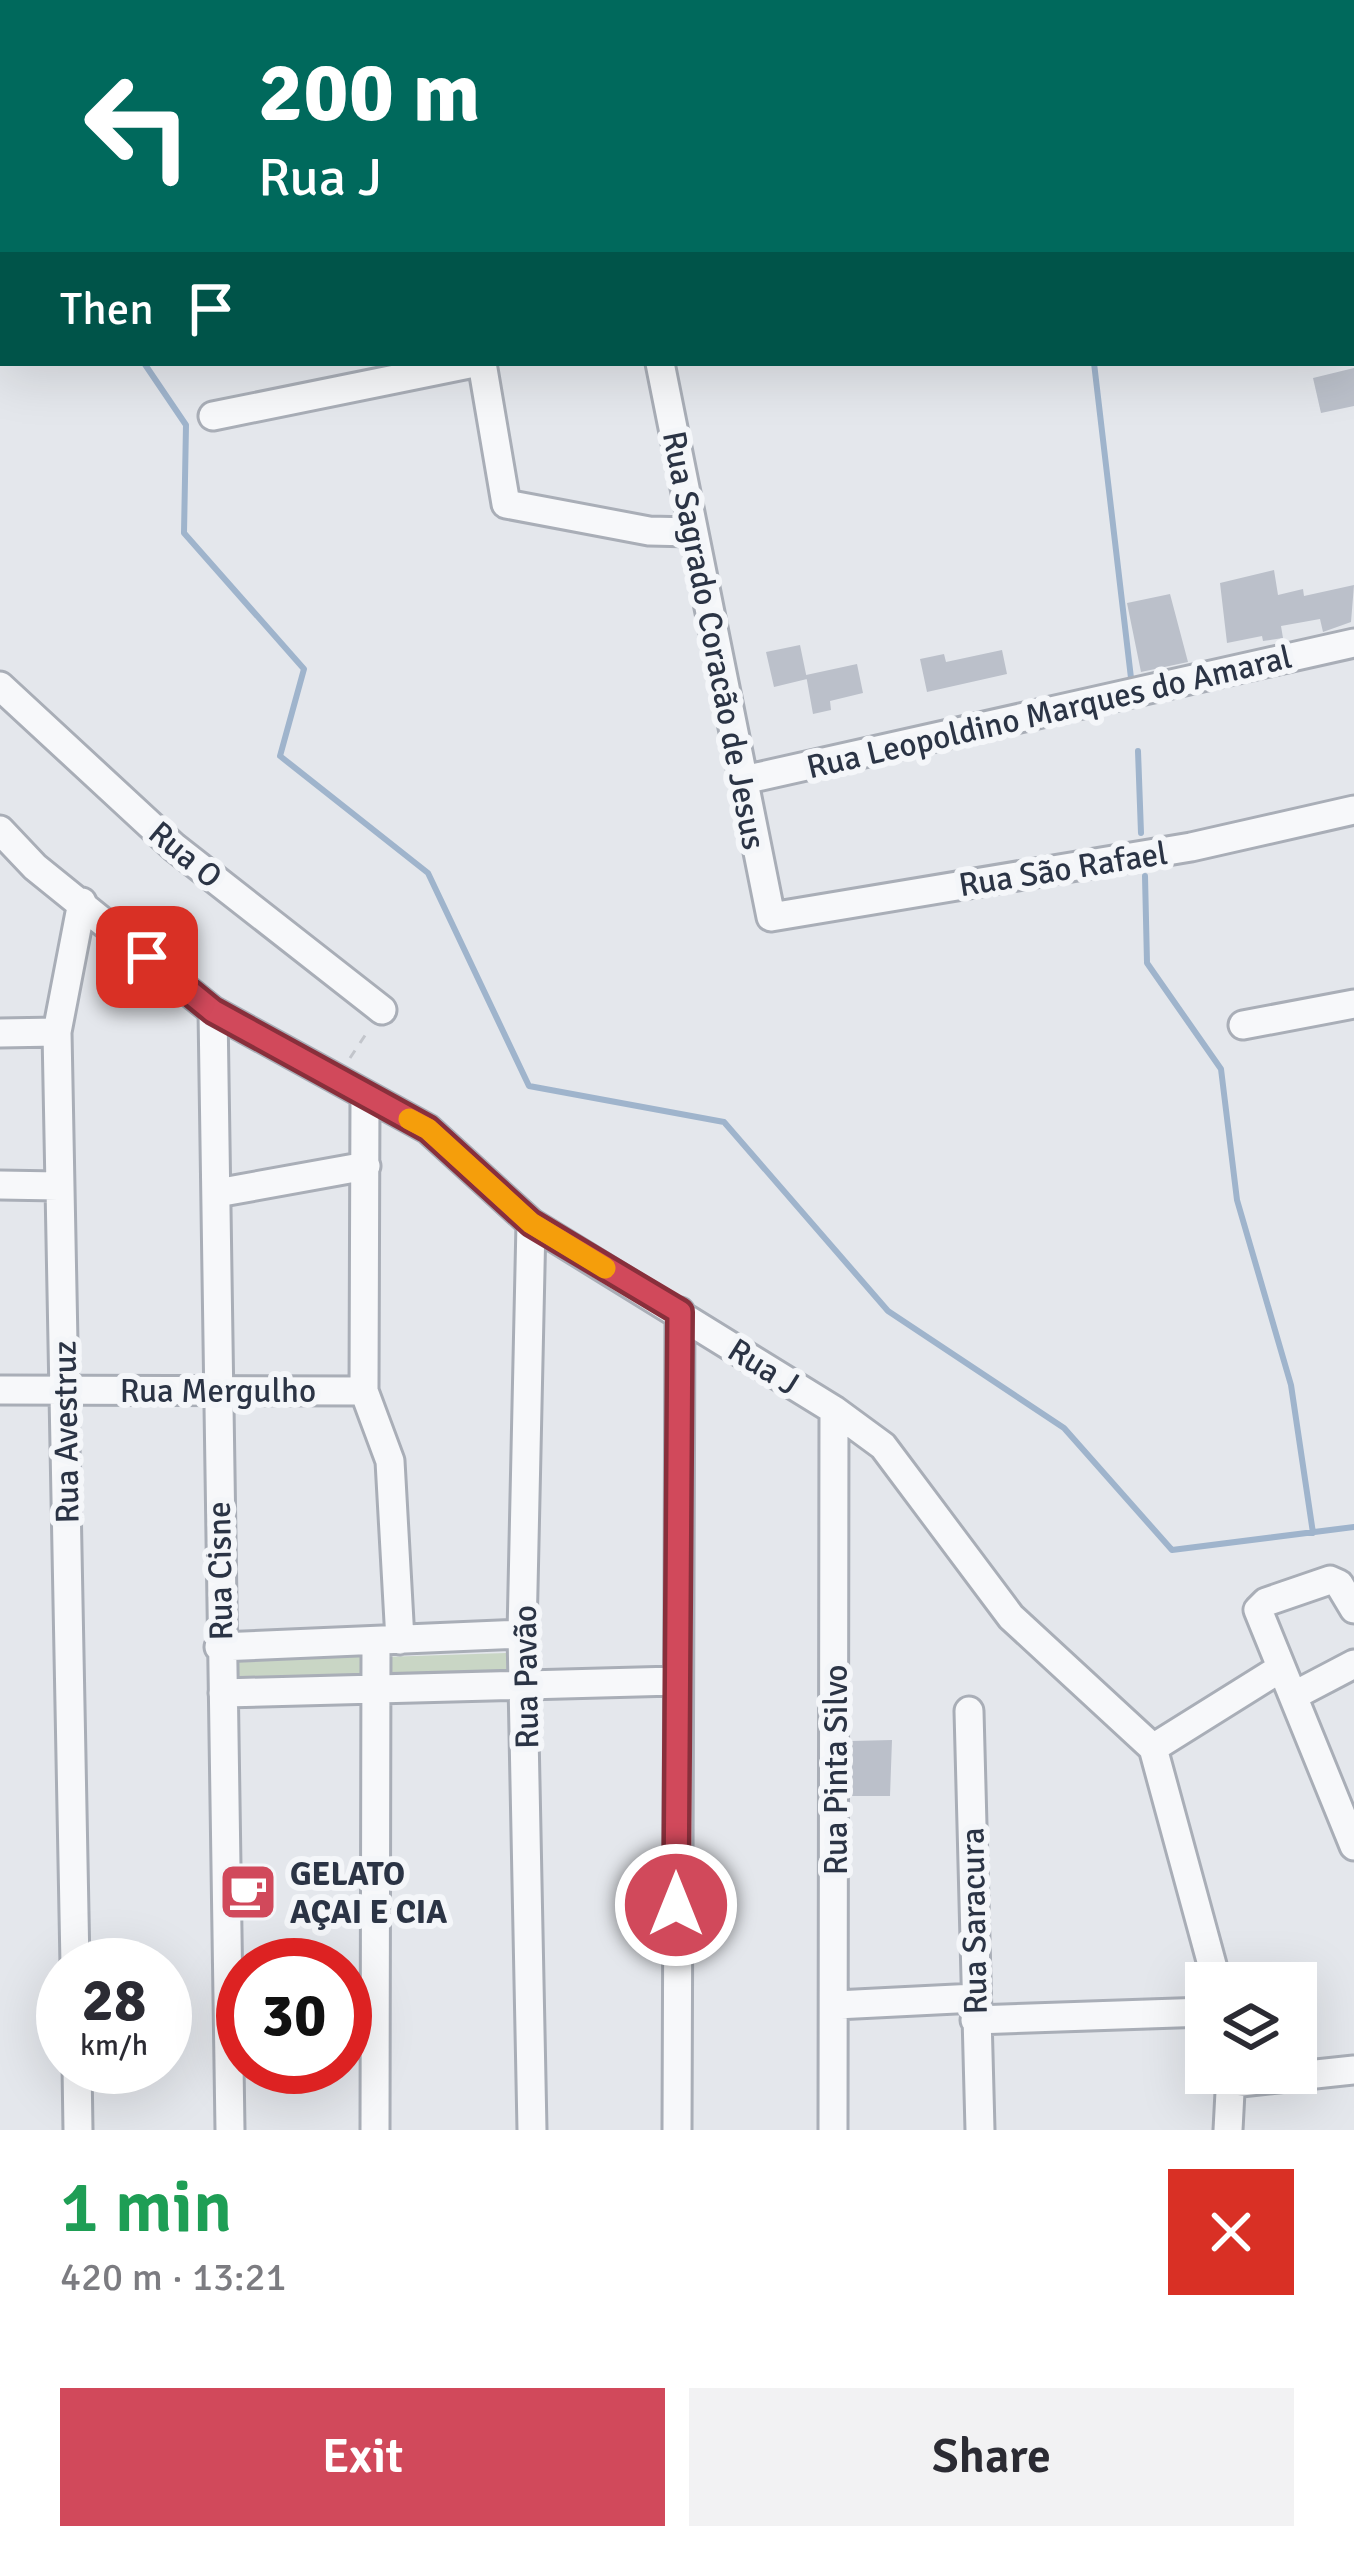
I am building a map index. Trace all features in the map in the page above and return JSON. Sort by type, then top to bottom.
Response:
[{"type":"street","points":[[213,416],[463,366]]},
{"type":"street","points":[[479,366],[506,503],[649,531],[692,532]]},
{"type":"street","name":"Rua Sagrado Coracão de Jesus","points":[[661,366],[771,916]]},
{"type":"street","name":"Rua Leopoldino Marques do Amaral","points":[[744,780],[1354,643]]},
{"type":"street","name":"Rua O","points":[[0,686],[174,847],[382,1010]]},
{"type":"street","name":"Rua São Rafael","points":[[771,916],[1191,847],[1354,810]]},
{"type":"street","name":"Rua J","points":[[0,830],[35,867],[213,1011],[428,1129],[531,1223],[680,1312],[883,1446],[1011,1617],[1153,1748]]},
{"type":"street","points":[[0,869],[35,867]]},
{"type":"street","name":"Rua Avestruz","points":[[75,1938],[57,1032],[82,902]]},
{"type":"street","points":[[1243,1024],[1354,1004]]},
{"type":"street","name":"Rua Cisne","points":[[213,1011],[219,1648],[224,1693],[230,2130]]},
{"type":"street","points":[[0,1033],[57,1032]]},
{"type":"street","points":[[365,1095],[364,1391],[389,1461],[388,1642],[378,1686],[375,2130]]},
{"type":"street","points":[[218,1193],[366,1166]]},
{"type":"street","points":[[0,1185],[58,1186]]},
{"type":"street","name":"Rua Pavão","points":[[531,1223],[523,1634],[532,2130]]},
{"type":"street","points":[[676,2130],[680,1312]]},
{"type":"street","name":"Rua Mergulho","points":[[0,1390],[364,1391]]},
{"type":"street","name":"Rua Pinta Silvo","points":[[833,2130],[834,1410]]},
{"type":"street","points":[[1354,1609],[1339,1584],[1330,1580],[1266,1602],[1258,1610],[1354,1846]]},
{"type":"street","points":[[219,1648],[523,1634]]},
{"type":"street","points":[[1293,1696],[1354,1664]]},
{"type":"street","points":[[1211,1962],[1153,1748],[1281,1668]]},
{"type":"street","points":[[224,1693],[675,1681]]},
{"type":"street","name":"Rua Saracura","points":[[969,1712],[980,2130]]},
{"type":"street","points":[[836,2005],[1185,2012]]},
{"type":"street","points":[[1317,2072],[1354,2070]]},
{"type":"street","points":[[78,2094],[79,2130]]},
{"type":"street","points":[[1228,2130],[1230,2094]]},
{"type":"path","points":[[336,1079],[382,1010]]},
{"type":"green space","points":[[506,1653],[507,1676],[383,1681],[383,1657]]},
{"type":"green space","points":[[373,1656],[374,1679],[230,1683],[229,1660]]},
{"type":"building","points":[[1354,368],[1354,406],[1321,413],[1313,378]]},
{"type":"building","points":[[1274,570],[1278,595],[1303,589],[1304,596],[1354,585],[1351,622],[1323,632],[1320,619],[1281,626],[1283,638],[1263,641],[1262,636],[1227,643],[1220,583]]},
{"type":"building","points":[[1170,594],[1188,662],[1141,672],[1127,603]]},
{"type":"building","points":[[800,645],[807,679],[774,687],[766,652]]},
{"type":"building","points":[[1002,650],[1007,674],[927,692],[920,659],[944,654],[946,662]]},
{"type":"building","points":[[857,664],[863,693],[830,701],[831,710],[813,714],[806,675]]},
{"type":"building","points":[[892,1740],[890,1796],[852,1796],[852,1741]]},
{"type":"waterway","points":[[146,366],[186,425],[184,533],[304,669],[280,756],[428,873],[529,1086],[724,1122],[888,1311],[1064,1428],[1172,1550],[1354,1527]]},
{"type":"waterway","points":[[1094,366],[1131,678]]},
{"type":"waterway","points":[[1138,751],[1141,833]]},
{"type":"waterway","points":[[1145,876],[1147,963],[1221,1069],[1237,1200],[1291,1385],[1313,1533]]},
{"type":"slow traffic","points":[[409,1119],[428,1129],[531,1223],[605,1268]]},
{"type":"place","name":"GELATO AÇAI E CIA","points":[[248,1892]]},
{"type":"route","points":[[147,957],[213,1011],[428,1129],[531,1223],[680,1312],[676,1905]]}]
